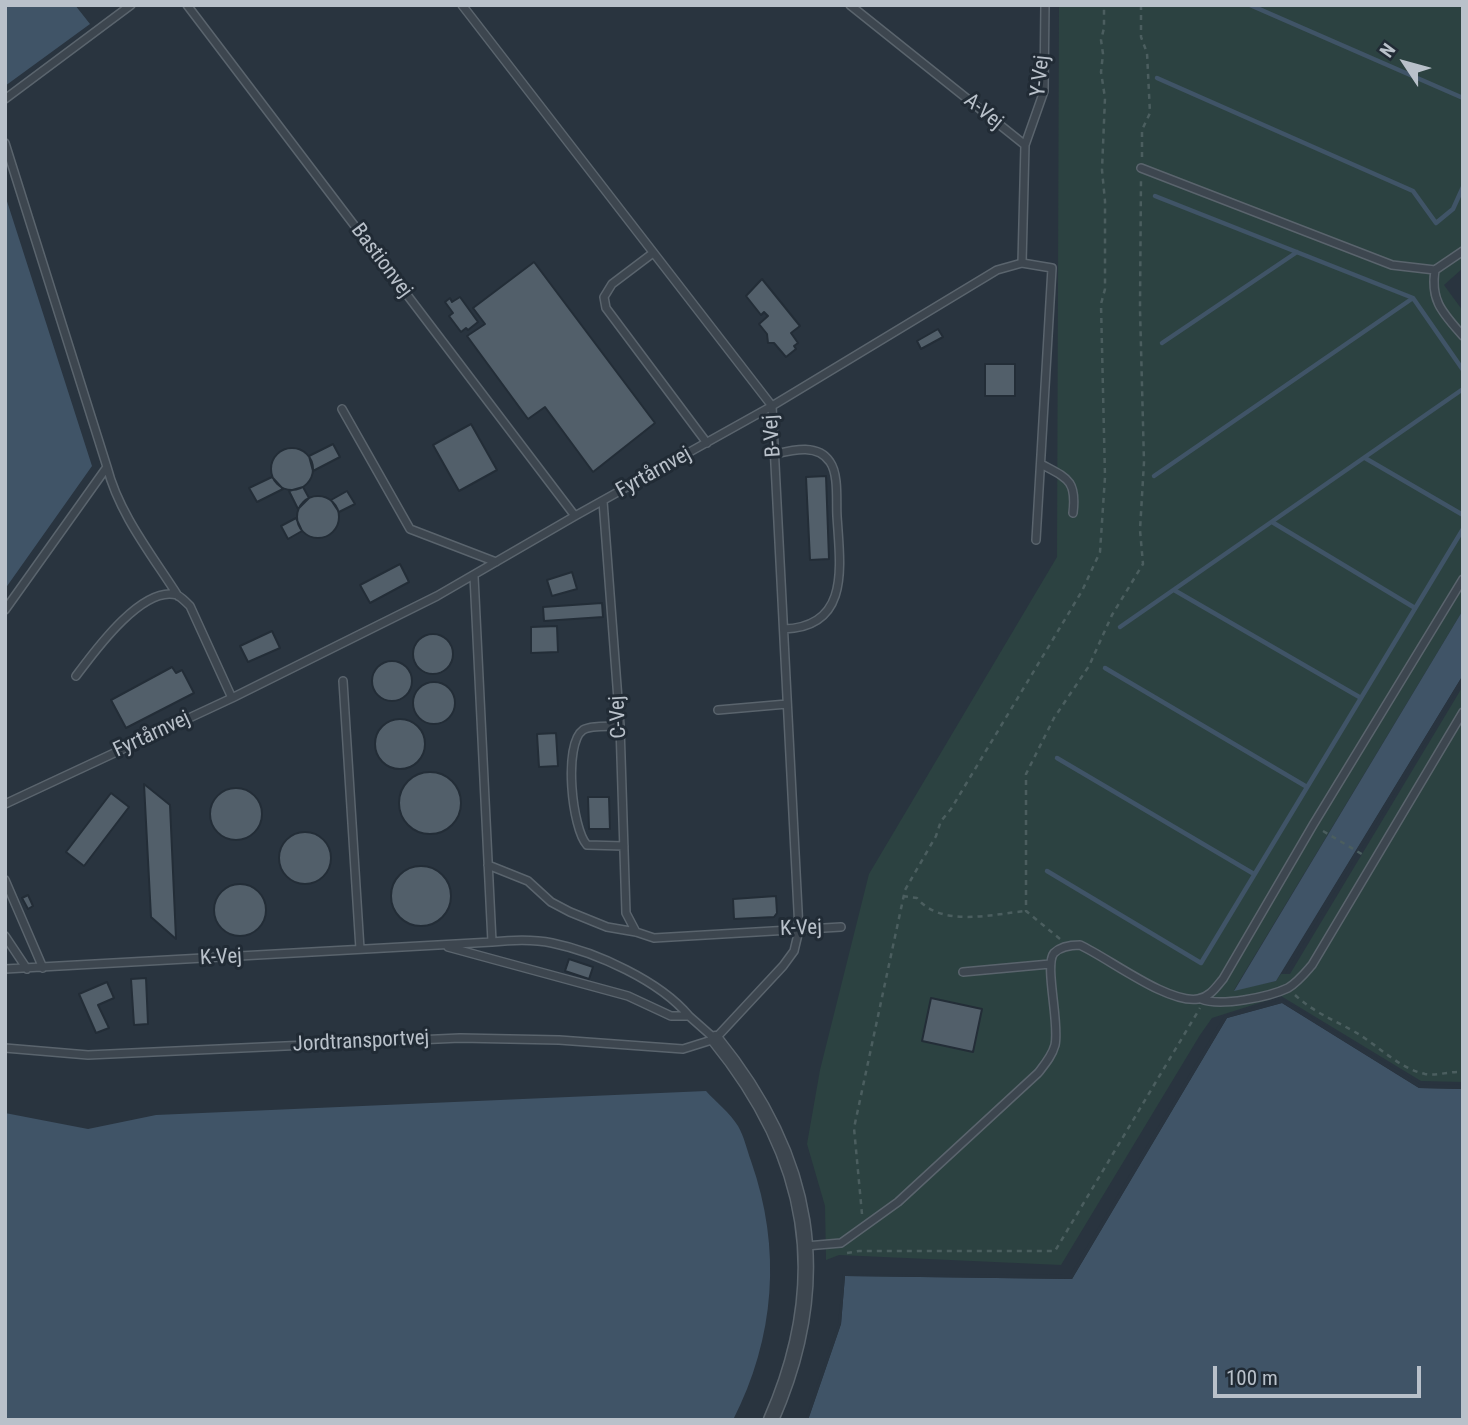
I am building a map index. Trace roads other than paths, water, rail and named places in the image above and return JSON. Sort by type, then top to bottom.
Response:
[{"type":"street","points":[[715,1040],[742,1072],[767,1112],[786,1155],[799,1200],[806,1246],[806,1294],[799,1340],[786,1386],[771,1420]]},
{"type":"lane","points":[[5,99],[131,5]]},
{"type":"lane","name":"Bastionvej","points":[[187,5],[575,516]]},
{"type":"lane","name":"B-Vej","points":[[462,5],[772,406],[799,930]]},
{"type":"lane","name":"A-Vej","points":[[850,5],[1024,145],[1022,263]]},
{"type":"lane","name":"Y-Vej","points":[[1024,145],[1044,91],[1045,5]]},
{"type":"lane","points":[[5,143],[112,488],[135,530],[178,596],[190,606],[232,698]]},
{"type":"lane","points":[[1141,168],[1392,265],[1435,270],[1463,251]]},
{"type":"lane","points":[[653,253],[612,284],[604,297],[606,308],[707,443]]},
{"type":"lane","points":[[1022,263],[1052,268],[1036,540]]},
{"type":"lane","name":"Fyrtårnvej","points":[[5,804],[232,698],[474,576],[772,406],[997,270],[1022,263]]},
{"type":"lane","points":[[1435,270],[1434,297],[1444,314],[1463,335]]},
{"type":"lane","points":[[342,408],[410,529],[496,562]]},
{"type":"lane","points":[[775,454],[803,449],[813,451],[830,461],[834,474],[838,539],[839,586],[835,600],[822,616],[807,626],[784,629]]},
{"type":"lane","points":[[1041,464],[1065,477],[1075,494],[1073,513]]},
{"type":"lane","points":[[5,610],[107,467]]},
{"type":"lane","name":"C-Vej","points":[[603,501],[620,726],[626,913],[636,932]]},
{"type":"lane","points":[[474,576],[492,942]]},
{"type":"lane","points":[[1201,999],[1211,994],[1223,979],[1463,579]]},
{"type":"lane","points":[[76,676],[97,649],[145,602],[161,594],[178,596]]},
{"type":"lane","points":[[343,681],[360,949]]},
{"type":"lane","points":[[718,710],[788,704]]},
{"type":"lane","points":[[806,1246],[841,1243],[898,1202],[1038,1073],[1055,1045],[1057,1026],[1050,964],[1054,953],[1068,945],[1080,945],[1154,987],[1183,999],[1234,1002],[1288,988],[1312,965],[1463,712]]},
{"type":"lane","points":[[620,726],[584,729],[576,737],[572,757],[573,797],[578,832],[587,845],[624,846]]},
{"type":"lane","name":"K-Vej","points":[[488,864],[528,881],[559,907],[607,927],[654,937],[841,928]]},
{"type":"lane","points":[[5,880],[43,968]]},
{"type":"lane","points":[[715,1040],[783,966],[794,951],[799,930]]},
{"type":"lane","points":[[5,936],[27,969]]},
{"type":"lane","name":"K-Vej","points":[[5,969],[492,942],[551,942],[596,956],[635,975],[679,1004],[715,1040]]},
{"type":"lane","name":"K-Vej","points":[[437,945],[473,952],[628,996],[671,1016],[689,1016]]},
{"type":"lane","points":[[963,972],[1050,964]]},
{"type":"lane","name":"Jordtransportvej","points":[[5,1048],[88,1055],[460,1038],[559,1040],[683,1049],[715,1040]]},
{"type":"water","points":[[5,5],[75,5],[90,24],[5,86]]},
{"type":"water","points":[[5,195],[92,466],[5,589]]},
{"type":"water","points":[[1463,610],[1463,675],[1276,981],[1234,991]]},
{"type":"water","points":[[1282,1003],[1419,1088],[1463,1089],[1463,1420],[808,1420],[841,1324],[845,1276],[1072,1279],[1227,1018]]},
{"type":"water","points":[[706,1091],[735,1121],[744,1139],[761,1194],[770,1260],[769,1293],[758,1357],[733,1420],[5,1420],[5,1113],[88,1129],[156,1115]]},
{"type":"waterway","points":[[1250,5],[1463,98]]},
{"type":"waterway","points":[[1157,78],[1413,191],[1436,223],[1453,209],[1463,187]]},
{"type":"waterway","points":[[1155,196],[1413,298],[1463,370]]},
{"type":"waterway","points":[[1162,343],[1297,252]]},
{"type":"waterway","points":[[1154,476],[1413,298]]},
{"type":"waterway","points":[[1120,627],[1463,389]]},
{"type":"waterway","points":[[1365,458],[1463,515]]},
{"type":"waterway","points":[[1272,522],[1415,608]]},
{"type":"waterway","points":[[1047,871],[1201,963],[1463,529]]},
{"type":"waterway","points":[[1174,590],[1361,698]]},
{"type":"waterway","points":[[1105,668],[1307,787]]},
{"type":"waterway","points":[[1057,758],[1254,874]]}]
